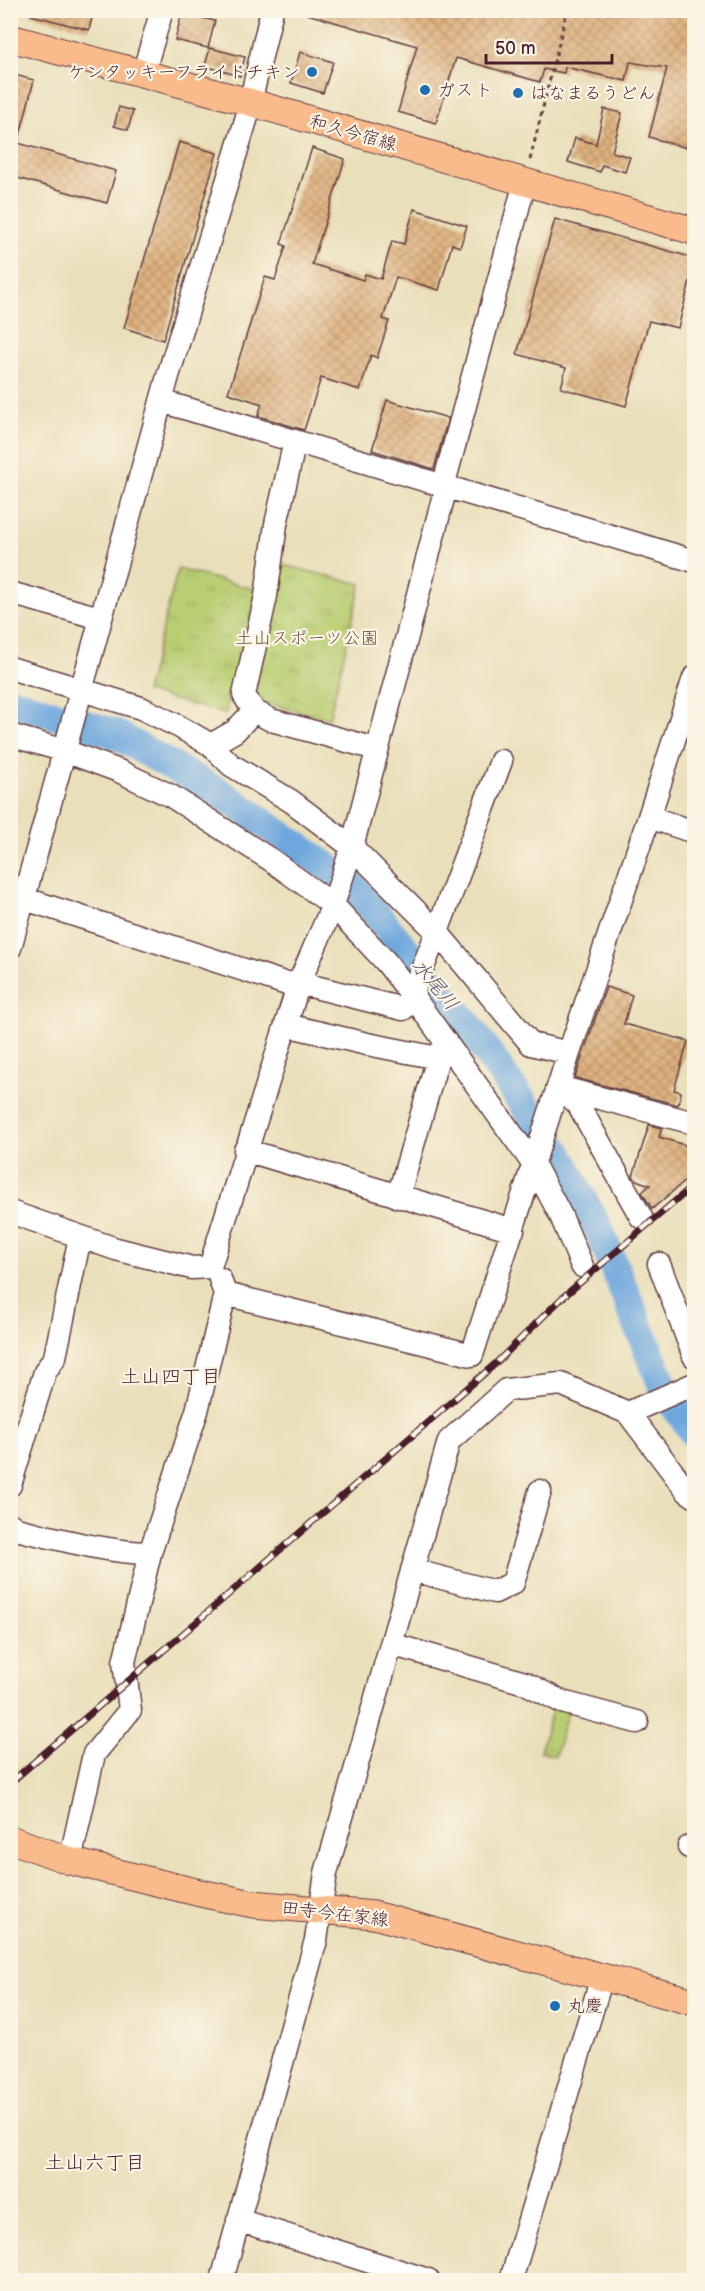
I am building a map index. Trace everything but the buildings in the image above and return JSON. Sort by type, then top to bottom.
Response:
[{"type":"main road","name":"和久今宿線","points":[[10,38],[249,102],[694,231]]},
{"type":"main road","name":"田寺今在家線","points":[[10,1839],[70,1861],[242,1901],[374,1915],[694,2002]]},
{"type":"street","points":[[143,74],[162,10]]},
{"type":"street","points":[[10,948],[17,897],[83,691],[100,618],[161,401],[246,120],[272,10]]},
{"type":"street","points":[[210,1267],[299,983],[333,905],[352,847],[446,488],[446,476],[525,182]]},
{"type":"street","points":[[161,401],[694,561]]},
{"type":"street","points":[[295,441],[276,524],[266,596],[244,695],[254,711],[271,720],[376,749]]},
{"type":"street","points":[[10,593],[100,618]]},
{"type":"street","points":[[10,668],[141,708],[211,745],[231,765],[291,801],[352,847],[437,932],[531,1044],[569,1053]]},
{"type":"street","points":[[225,1294],[472,1355],[569,1053],[694,678]]},
{"type":"street","points":[[211,745],[235,731],[254,711]]},
{"type":"street","points":[[10,735],[65,751],[119,771],[171,796],[271,860],[333,905],[386,963],[411,995],[442,1050],[534,1165],[561,1216],[582,1266]]},
{"type":"street","points":[[17,897],[284,983],[299,983],[403,1009],[437,932],[501,761]]},
{"type":"street","points":[[649,817],[694,832]]},
{"type":"street","points":[[286,1024],[367,1044],[442,1050]]},
{"type":"street","points":[[398,1197],[442,1050]]},
{"type":"street","points":[[558,1087],[694,1123]]},
{"type":"street","points":[[558,1087],[578,1104],[641,1217]]},
{"type":"street","points":[[245,1150],[513,1230]]},
{"type":"street","points":[[10,1212],[116,1249],[192,1268],[210,1267]]},
{"type":"street","points":[[10,1485],[45,1372],[55,1357],[80,1238]]},
{"type":"street","points":[[659,1264],[694,1356]]},
{"type":"street","points":[[70,1861],[94,1754],[130,1710],[124,1662],[150,1553],[197,1411],[225,1294],[221,1281],[210,1267]]},
{"type":"street","points":[[222,2280],[316,1940],[326,1873],[449,1440],[506,1389],[561,1384],[628,1413],[687,1491],[694,1496]]},
{"type":"street","points":[[628,1413],[694,1384]]},
{"type":"street","points":[[412,1569],[495,1592],[513,1583],[540,1491]]},
{"type":"street","points":[[10,1524],[16,1529],[124,1552],[150,1553]]},
{"type":"street","points":[[391,1644],[525,1683],[562,1702],[637,1722]]},
{"type":"street","points":[[512,2280],[602,1977]]},
{"type":"street","points":[[238,2220],[428,2280]]},
{"type":"path","points":[[525,182],[567,10]]},
{"type":"green space","name":"土山スポーツ公園","points":[[283,565],[361,584],[329,719],[258,701],[253,692]]},
{"type":"green space","points":[[178,569],[258,590],[225,714],[146,692]]},
{"type":"green space","points":[[553,1707],[568,1711],[555,1756],[540,1751]]},
{"type":"waterway","name":"水尾川","points":[[10,701],[115,734],[223,795],[348,881],[468,1025],[558,1153],[599,1230],[666,1393],[694,1433]]},
{"type":"railway","points":[[10,1783],[494,1365],[562,1298],[694,1185]]},
{"type":"place","name":"ケンタッキーフライドチキン","points":[[312,72]]},
{"type":"place","name":"ガスト","points":[[425,90]]},
{"type":"place","name":"はなまるうどん","points":[[518,93]]},
{"type":"place","name":"丸慶","points":[[555,2006]]},
{"type":"district","name":"土山四丁目","points":[[171,1377]]},
{"type":"district","name":"土山六丁目","points":[[95,2163]]}]
